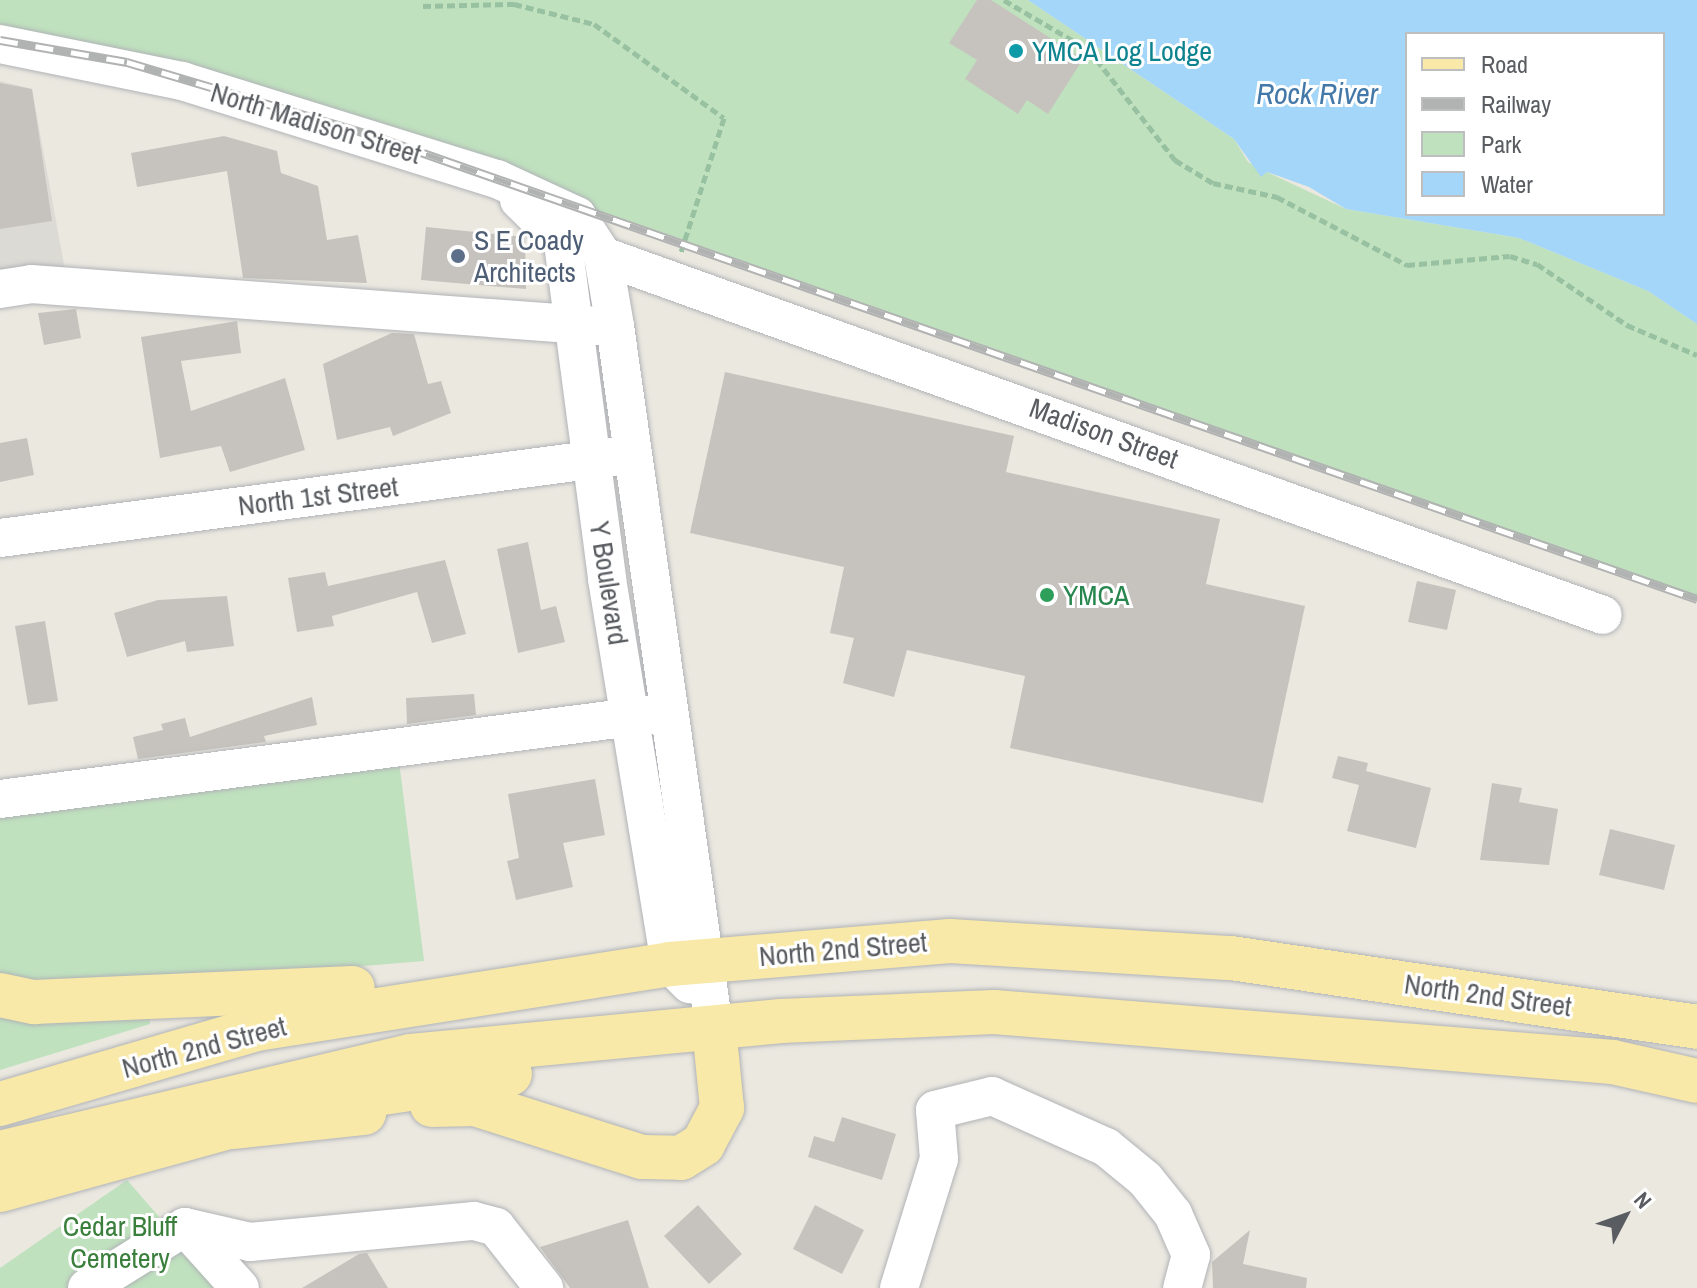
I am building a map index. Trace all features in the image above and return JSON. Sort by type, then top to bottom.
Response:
[{"type":"main road","name":"North 2nd Street","points":[[0,1153],[698,987],[950,941],[1231,958],[1697,1027]]},
{"type":"main road","name":"North 2nd Street","points":[[0,1104],[256,1029],[599,973],[698,987],[781,1021],[994,1012],[1613,1062],[1697,1081]]},
{"type":"main road","points":[[0,995],[34,1002],[206,996],[599,973]]},
{"type":"main road","points":[[232,1127],[475,1104],[642,1157],[681,1158],[703,1144],[722,1108],[698,987]]},
{"type":"main road","points":[[0,1190],[307,1105],[652,1053],[698,987]]},
{"type":"street","name":"North Madison Street","points":[[0,44],[182,81],[497,179],[577,216],[603,256]]},
{"type":"street","name":"Y Boulevard","points":[[497,179],[563,243],[590,460],[649,714],[698,987]]},
{"type":"street","name":"Madison Street","points":[[603,256],[672,275],[1603,615]]},
{"type":"street","name":"Y Boulevard","points":[[603,256],[636,454],[649,714]]},
{"type":"street","points":[[0,289],[31,284],[572,326],[615,326]]},
{"type":"street","name":"North 1st Street","points":[[0,538],[636,454]]},
{"type":"street","points":[[0,799],[649,714]]},
{"type":"street","points":[[899,1288],[939,1159],[935,1110],[992,1096],[1106,1147],[1173,1214],[1191,1255],[1182,1288]]},
{"type":"street","points":[[87,1288],[185,1227],[250,1242],[474,1221],[496,1227],[544,1288]]},
{"type":"street","points":[[185,1227],[240,1288]]},
{"type":"path","points":[[1004,0],[1089,50],[1175,160],[1213,183],[1277,197],[1407,265],[1510,256],[1537,264],[1627,325],[1697,355]]},
{"type":"path","points":[[423,6],[514,4],[594,24],[724,118],[672,275]]},
{"type":"shaded area","points":[[0,81],[32,89],[65,270],[0,284]]},
{"type":"green space","points":[[0,0],[1028,0],[1234,139],[1248,162],[1267,172],[1346,209],[1519,238],[1648,291],[1697,324],[1697,599],[617,217],[0,40]]},
{"type":"green space","points":[[398,753],[424,961],[109,987],[0,979],[0,806]]},
{"type":"green space","points":[[0,1009],[149,1015],[150,1024],[0,1070]]},
{"type":"green space","name":"Cedar Bluff Cemetery","points":[[127,1180],[221,1288],[0,1288],[0,1268]]},
{"type":"water","name":"Rock River","points":[[1028,0],[1697,0],[1697,324],[1648,291],[1519,238],[1346,209],[1309,187],[1267,172],[1261,177],[1234,139]]},
{"type":"building","name":"YMCA Log Lodge","points":[[977,0],[991,0],[1083,59],[1048,114],[1027,100],[1018,114],[965,79],[977,60],[949,43]]},
{"type":"building","points":[[0,83],[32,89],[52,221],[0,229]]},
{"type":"building","points":[[224,136],[277,151],[281,173],[318,186],[327,240],[358,235],[367,283],[243,278],[227,171],[137,187],[131,153]]},
{"type":"building","points":[[426,227],[525,237],[526,289],[421,280]]},
{"type":"building","points":[[76,309],[81,338],[44,345],[38,313]]},
{"type":"building","points":[[237,321],[241,353],[181,361],[191,411],[285,378],[305,450],[230,472],[221,446],[160,458],[141,337]]},
{"type":"building","points":[[392,333],[414,334],[428,384],[441,381],[451,413],[393,436],[390,427],[337,440],[323,364]]},
{"type":"building","name":"YMCA","points":[[725,372],[1014,436],[1006,472],[1220,519],[1206,584],[1305,606],[1263,803],[1010,748],[1025,676],[907,650],[894,697],[843,683],[854,638],[830,633],[844,567],[690,533]]},
{"type":"building","points":[[27,438],[34,475],[0,482],[0,443]]},
{"type":"building","points":[[528,542],[541,610],[556,606],[565,642],[518,653],[497,549]]},
{"type":"building","points":[[445,560],[466,634],[432,643],[417,592],[332,616],[334,626],[297,632],[288,578],[325,572],[328,586]]},
{"type":"building","points":[[1417,581],[1456,590],[1447,630],[1408,622]]},
{"type":"building","points":[[227,596],[234,646],[187,652],[185,641],[127,657],[114,613],[158,600]]},
{"type":"building","points":[[45,621],[58,701],[28,705],[15,626]]},
{"type":"building","points":[[474,694],[476,715],[407,724],[406,698]]},
{"type":"building","points":[[312,697],[317,725],[264,736],[266,742],[138,759],[133,737],[163,730],[161,724],[185,718],[190,737]]},
{"type":"building","points":[[1338,756],[1368,763],[1366,771],[1431,788],[1416,848],[1347,831],[1359,785],[1332,778]]},
{"type":"building","points":[[595,779],[605,835],[563,843],[573,887],[516,900],[507,861],[519,858],[508,794]]},
{"type":"building","points":[[1492,783],[1522,788],[1519,802],[1558,809],[1549,865],[1480,860]]},
{"type":"building","points":[[1610,829],[1675,845],[1664,890],[1599,875]]},
{"type":"building","points":[[842,1117],[896,1134],[882,1180],[808,1157],[814,1136],[834,1142]]},
{"type":"building","points":[[698,1205],[742,1254],[709,1284],[664,1236]]},
{"type":"building","points":[[815,1205],[864,1230],[842,1274],[793,1249]]},
{"type":"building","points":[[628,1220],[649,1288],[570,1288],[540,1247]]},
{"type":"building","points":[[1250,1230],[1243,1264],[1307,1278],[1306,1288],[1213,1288],[1212,1262]]},
{"type":"building","points":[[367,1253],[388,1288],[302,1288],[359,1254]]},
{"type":"railway","points":[[0,40],[127,62],[375,136],[1697,599]]},
{"type":"place","name":"YMCA Log Lodge","points":[[1016,51]]},
{"type":"place","name":"S E Coady Architects","points":[[458,256]]},
{"type":"place","name":"YMCA","points":[[1047,595]]}]
